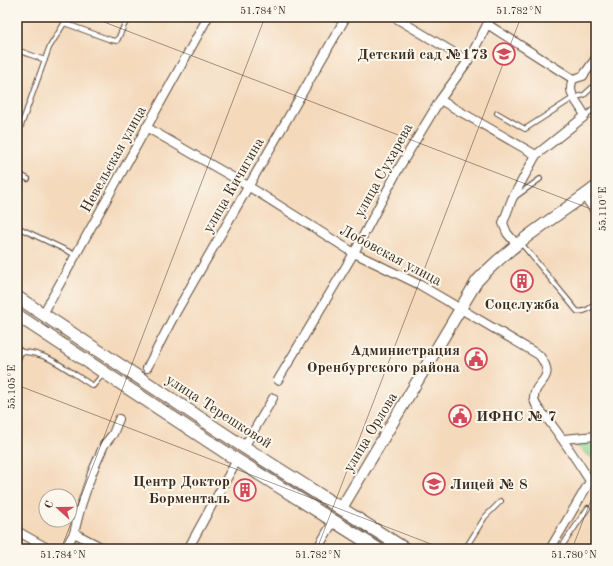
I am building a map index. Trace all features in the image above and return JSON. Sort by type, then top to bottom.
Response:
[{"type":"main road","name":"улица Орлова","points":[[341,509],[460,308],[477,282],[486,271],[519,244],[596,187]]},
{"type":"main road","name":"улица Терешковой","points":[[17,297],[244,447],[405,549]]},
{"type":"main road","name":"улица Терешковой","points":[[17,314],[236,460],[378,549]]},
{"type":"street","name":"Невельская улица","points":[[43,314],[208,17]]},
{"type":"street","name":"улица Кичигина","points":[[147,368],[172,320],[346,17]]},
{"type":"street","points":[[394,17],[468,61]]},
{"type":"street","points":[[489,20],[573,79]]},
{"type":"street","name":"улица Сухарева","points":[[278,380],[354,253],[398,168],[440,100],[468,61],[489,20]]},
{"type":"street","points":[[573,79],[583,76],[596,58]]},
{"type":"street","points":[[519,244],[507,233],[503,223],[512,199],[536,155],[585,116],[582,108],[573,98],[570,86],[573,79]]},
{"type":"street","points":[[440,100],[536,155]]},
{"type":"street","name":"Лобовская улица","points":[[146,127],[248,186],[354,253],[420,285],[539,355],[546,364],[547,374],[534,398],[537,407],[563,439],[590,481]]},
{"type":"street","points":[[584,196],[596,212]]},
{"type":"street","points":[[244,447],[272,398]]},
{"type":"street","points":[[65,549],[74,532],[80,506],[92,473],[104,445],[120,419]]},
{"type":"street","points":[[563,439],[596,436]]},
{"type":"street","points":[[188,549],[236,460]]},
{"type":"street","points":[[550,549],[596,471]]},
{"type":"street","points":[[317,549],[333,522]]},
{"type":"street","points":[[17,531],[49,549]]},
{"type":"street","points":[[74,532],[105,549]]},
{"type":"lane","points":[[17,137],[49,48],[68,17]]},
{"type":"lane","points":[[64,23],[117,41],[128,17]]},
{"type":"lane","points":[[17,50],[45,60]]},
{"type":"lane","points":[[497,113],[525,129],[573,98],[584,95],[596,84]]},
{"type":"lane","points":[[585,116],[596,107]]},
{"type":"lane","points":[[17,173],[28,179]]},
{"type":"lane","points":[[512,199],[540,179]]},
{"type":"lane","points":[[17,226],[76,255]]},
{"type":"lane","points":[[519,244],[577,311],[581,312],[587,310],[596,303]]},
{"type":"lane","points":[[18,353],[30,351],[42,354],[94,386],[104,372]]},
{"type":"lane","points":[[465,549],[485,517],[501,501]]},
{"type":"lane","points":[[560,549],[588,508]]},
{"type":"green space","points":[[596,442],[595,460],[573,443]]},
{"type":"place","name":"Детский сад №173","points":[[504,54]]},
{"type":"place","name":"Соцслужба","points":[[522,281]]},
{"type":"place","name":"Администрация Оренбургского района","points":[[476,359]]},
{"type":"place","name":"ИФНС № 7","points":[[460,416]]},
{"type":"place","name":"Лицей № 8","points":[[434,484]]},
{"type":"place","name":"Центр Доктор Борменталь","points":[[245,490]]}]
